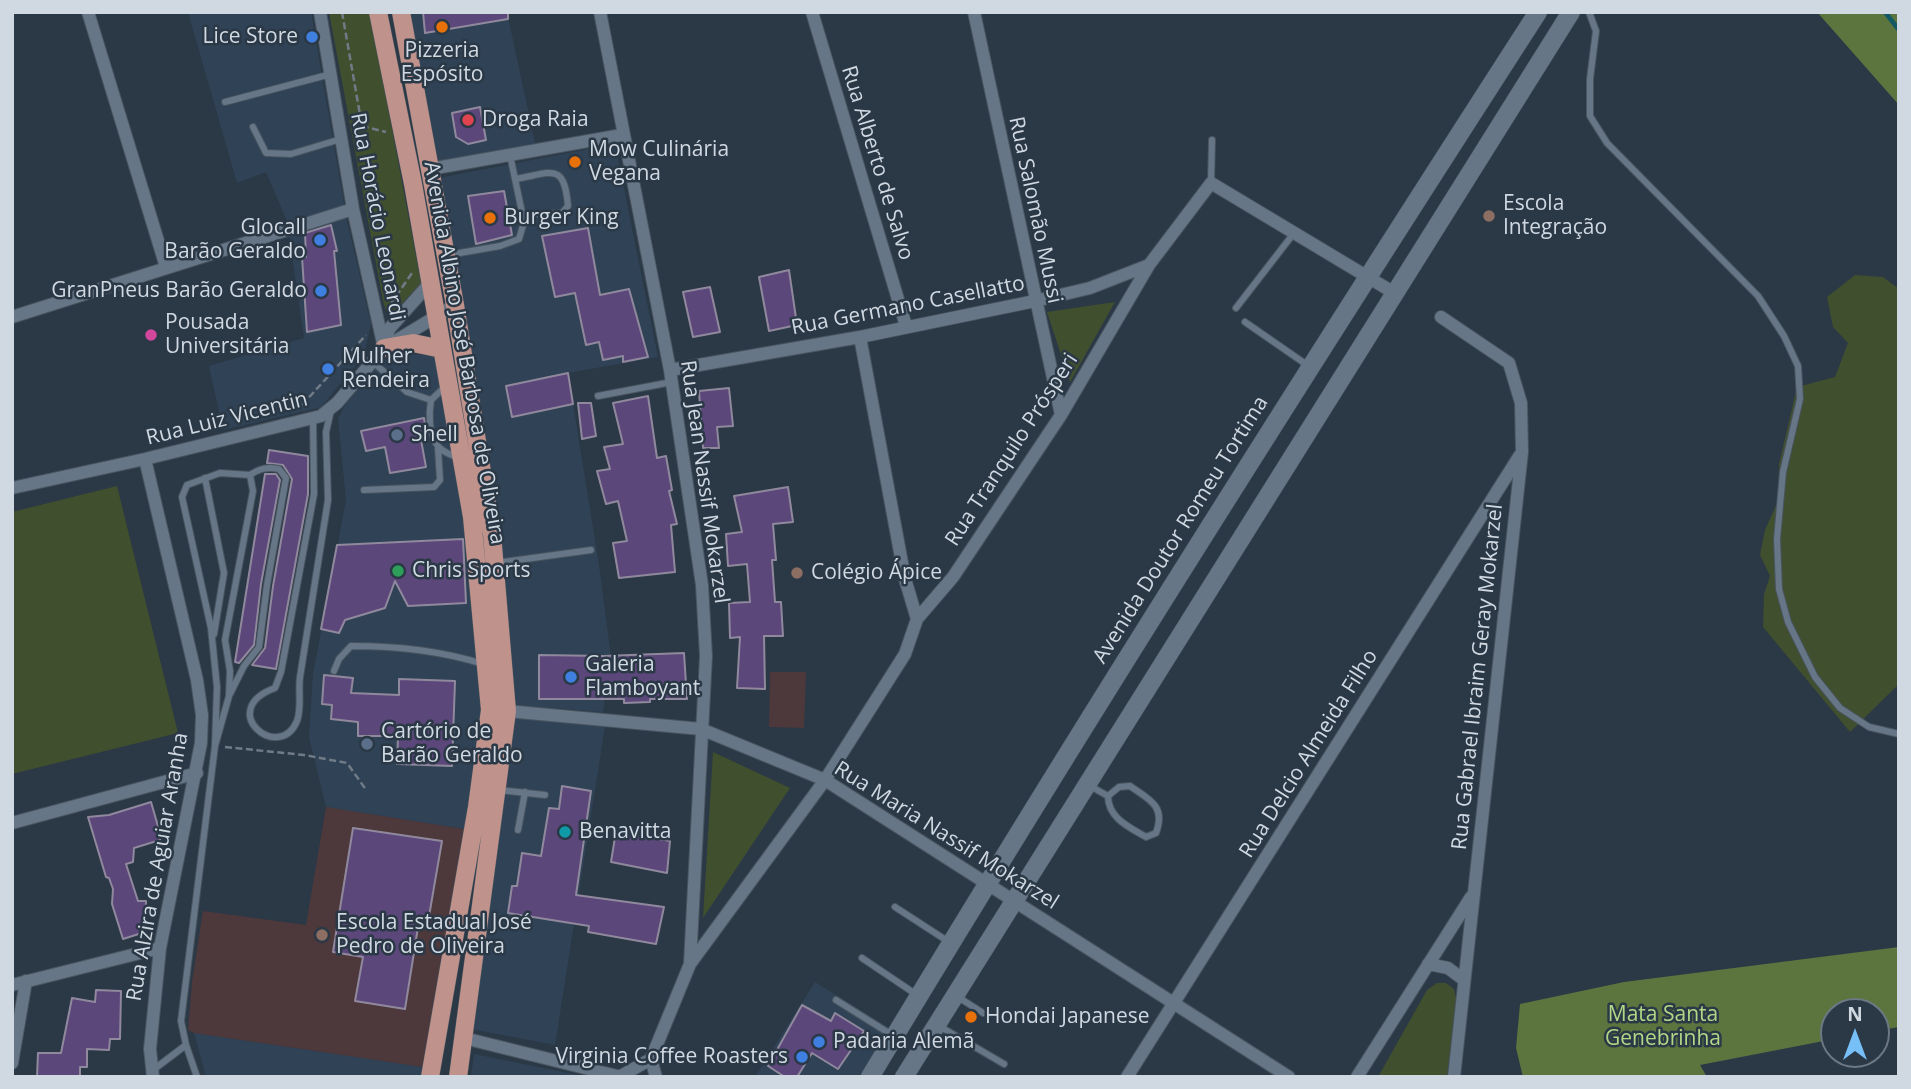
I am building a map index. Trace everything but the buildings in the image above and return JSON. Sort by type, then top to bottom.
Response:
[{"type":"main road","name":"Avenida Albino José Barbosa de Oliveira","points":[[378,12],[413,184],[472,517],[489,710],[477,807],[430,1077]]},
{"type":"main road","name":"Avenida Albino José Barbosa de Oliveira","points":[[401,12],[455,305],[492,534],[507,711],[458,1077]]},
{"type":"main road","name":"Avenida Doutor Romeu Tortima","points":[[870,1077],[986,884],[1367,277],[1538,12]]},
{"type":"main road","points":[[904,1077],[1571,12]]},
{"type":"main road","points":[[378,355],[413,343],[442,349]]},
{"type":"street","points":[[88,12],[166,267]]},
{"type":"street","name":"Rua Horácio Leonardi","points":[[320,12],[378,355]]},
{"type":"street","name":"Rua Jean Nassif Mokarzel","points":[[600,12],[671,376],[702,585],[706,656],[690,964]]},
{"type":"street","name":"Rua Alberto de Salvo","points":[[812,12],[906,326]]},
{"type":"street","name":"Rua Salomão Mussi","points":[[974,12],[1061,415]]},
{"type":"street","points":[[430,169],[622,135]]},
{"type":"street","points":[[1211,183],[1396,294]]},
{"type":"street","name":"Rua Tranquilo Prósperi","points":[[651,1059],[690,964],[825,780],[905,654],[917,619],[953,577],[1061,415],[1149,265],[1211,183]]},
{"type":"street","points":[[12,317],[353,209]]},
{"type":"street","name":"Rua Germano Casellatto","points":[[671,376],[1035,301],[1090,288],[1149,265]]},
{"type":"street","name":"Rua Horácio Leonardi","points":[[378,355],[390,329],[430,283]]},
{"type":"street","name":"Rua Luiz Vicentin","points":[[12,488],[321,416],[378,355],[455,305]]},
{"type":"street","name":"Rua Gabrael Ibraim Geray Mokarzel","points":[[1441,317],[1509,363],[1521,403],[1522,452],[1454,1077]]},
{"type":"street","points":[[860,337],[905,579],[917,619]]},
{"type":"street","name":"Rua Delcio Almeida Filho","points":[[1127,1077],[1522,452]]},
{"type":"street","name":"Rua Alzira de Aguiar Aranha","points":[[145,459],[197,680],[202,715],[197,773],[160,948],[151,1038],[152,1074]]},
{"type":"street","name":"Rua Maria Nassif Mokarzel","points":[[507,711],[701,729],[825,780],[1289,1077]]},
{"type":"street","points":[[12,823],[197,773]]},
{"type":"street","points":[[1357,1077],[1474,893]]},
{"type":"street","points":[[12,985],[160,948]]},
{"type":"street","points":[[1428,964],[1448,968],[1464,980]]},
{"type":"street","points":[[12,1063],[26,981]]},
{"type":"street","points":[[464,1038],[620,1076],[651,1059],[656,1077]]},
{"type":"lane","points":[[1589,12],[1596,31],[1590,79],[1590,116],[1607,143],[1758,296],[1784,336],[1798,366],[1800,399],[1783,472],[1777,539],[1779,589],[1797,645],[1815,677],[1840,708],[1869,727],[1899,734]]},
{"type":"lane","points":[[225,102],[331,74]]},
{"type":"lane","points":[[253,127],[266,153],[291,154],[341,138]]},
{"type":"lane","points":[[1211,183],[1212,140]]},
{"type":"lane","points":[[446,256],[500,246],[519,239],[523,230],[523,215],[510,155]]},
{"type":"lane","points":[[515,179],[555,172],[562,176],[566,187],[568,206],[562,213],[523,215]]},
{"type":"lane","points":[[1236,308],[1294,233]]},
{"type":"lane","points":[[1245,322],[1311,368]]},
{"type":"lane","points":[[378,355],[407,392],[430,400]]},
{"type":"lane","points":[[598,396],[671,376]]},
{"type":"lane","points":[[364,490],[434,487],[440,480],[438,448],[434,441],[429,413],[430,400],[448,384]]},
{"type":"lane","points":[[313,418],[314,494],[281,673],[275,688],[265,691],[250,709],[250,719],[256,730],[266,736],[279,737],[290,732],[299,711],[300,677],[328,500],[326,432],[332,407]]},
{"type":"lane","points":[[438,448],[462,460]]},
{"type":"lane","points":[[197,1077],[181,1021],[215,746],[217,687],[211,628],[181,497],[187,485],[220,472],[250,475],[258,470],[279,469],[286,478],[259,647],[244,666],[229,696],[215,746]]},
{"type":"lane","points":[[229,696],[230,671],[225,640],[253,491],[250,475]]},
{"type":"lane","points":[[205,478],[224,572],[212,645]]},
{"type":"lane","points":[[494,563],[591,550]]},
{"type":"lane","points":[[334,671],[339,659],[351,646],[379,646],[465,658],[485,664]]},
{"type":"lane","points":[[1088,785],[1108,796]]},
{"type":"lane","points":[[1130,786],[1150,801],[1160,812],[1161,820],[1156,833],[1146,837],[1117,819],[1108,807],[1108,796],[1119,787],[1130,786]]},
{"type":"lane","points":[[497,790],[545,795]]},
{"type":"lane","points":[[518,830],[525,792]]},
{"type":"lane","points":[[895,906],[951,943]]},
{"type":"lane","points":[[862,958],[918,996]]},
{"type":"lane","points":[[956,996],[983,1013]]},
{"type":"lane","points":[[836,1000],[894,1037]]},
{"type":"lane","points":[[937,1025],[1004,1064]]},
{"type":"lane","points":[[152,1074],[186,1045]]},
{"type":"path","points":[[215,746],[304,755],[347,763],[367,791]]},
{"type":"shaded area","points":[[188,12],[311,12],[347,221],[371,324],[364,355],[321,407],[223,430],[209,366],[304,338],[287,221],[266,172],[237,183]]},
{"type":"shaded area","points":[[408,12],[507,12],[535,143],[436,164]]},
{"type":"shaded area","points":[[615,144],[658,357],[568,373],[611,657],[603,712],[514,705],[439,178]]},
{"type":"shaded area","points":[[410,354],[435,356],[463,496],[483,712],[464,829],[326,807],[309,737],[313,674],[346,500],[338,419],[349,397],[384,359]]},
{"type":"shaded area","points":[[770,672],[806,672],[804,728],[769,727]]},
{"type":"shaded area","points":[[512,717],[605,726],[555,1045],[471,1029]]},
{"type":"shaded area","name":"Escola Estadual José Pedro de Oliveira","points":[[326,807],[464,829],[423,1067],[188,1030],[203,911],[306,925]]},
{"type":"shaded area","points":[[815,982],[889,1028],[884,1038],[859,1077],[755,1077]]},
{"type":"shaded area","points":[[194,1033],[423,1067],[422,1077],[206,1077]]},
{"type":"shaded area","points":[[474,1054],[588,1077],[471,1077]]},
{"type":"green space","points":[[329,12],[370,12],[421,283],[392,314],[386,311],[383,301]]},
{"type":"green space","points":[[1817,12],[1899,12],[1899,105]]},
{"type":"green space","points":[[1855,275],[1883,277],[1899,289],[1899,684],[1850,732],[1763,627],[1764,594],[1770,576],[1760,555],[1765,530],[1778,501],[1779,464],[1797,387],[1835,377],[1848,343],[1833,327],[1827,297]]},
{"type":"green space","points":[[1115,302],[1070,382],[1047,312]]},
{"type":"green space","points":[[117,486],[178,733],[12,774],[12,512]]},
{"type":"green space","points":[[713,752],[790,788],[703,918]]},
{"type":"green space","name":"Mata Santa Genebrinha","points":[[1899,947],[1899,1027],[1890,1029],[1890,998],[1820,998],[1820,1042],[1700,1065],[1707,1077],[1523,1077],[1516,1048],[1520,1004],[1624,982]]},
{"type":"green space","points":[[1437,983],[1446,983],[1454,989],[1456,998],[1447,1077],[1378,1077],[1427,990]]},
{"type":"waterway","points":[[1885,12],[1899,30]]},
{"type":"place","name":"Pizzeria Espósito","points":[[442,27]]},
{"type":"place","name":"Lice Store","points":[[312,37]]},
{"type":"place","name":"Droga Raia","points":[[468,120]]},
{"type":"place","name":"Mow Culinária Vegana","points":[[575,162]]},
{"type":"place","name":"Escola Integração","points":[[1489,216]]},
{"type":"place","name":"Burger King","points":[[490,218]]},
{"type":"place","name":"Glocall Barão Geraldo","points":[[320,240]]},
{"type":"place","name":"GranPneus Barão Geraldo","points":[[321,291]]},
{"type":"place","name":"Pousada Universitária","points":[[151,335]]},
{"type":"place","name":"Mulher Rendeira","points":[[328,369]]},
{"type":"place","name":"Shell","points":[[397,435]]},
{"type":"place","name":"Chris Sports","points":[[398,571]]},
{"type":"place","name":"Colégio Ápice","points":[[797,573]]},
{"type":"place","name":"Galeria Flamboyant","points":[[571,677]]},
{"type":"place","name":"Cartório de Barão Geraldo","points":[[367,744]]},
{"type":"place","name":"Benavitta","points":[[565,832]]},
{"type":"place","name":"Escola Estadual José Pedro de Oliveira","points":[[322,935]]},
{"type":"place","name":"Hondai Japanese","points":[[971,1017]]},
{"type":"place","name":"Padaria Alemã","points":[[819,1042]]},
{"type":"place","name":"Virginia Coffee Roasters","points":[[802,1057]]}]
